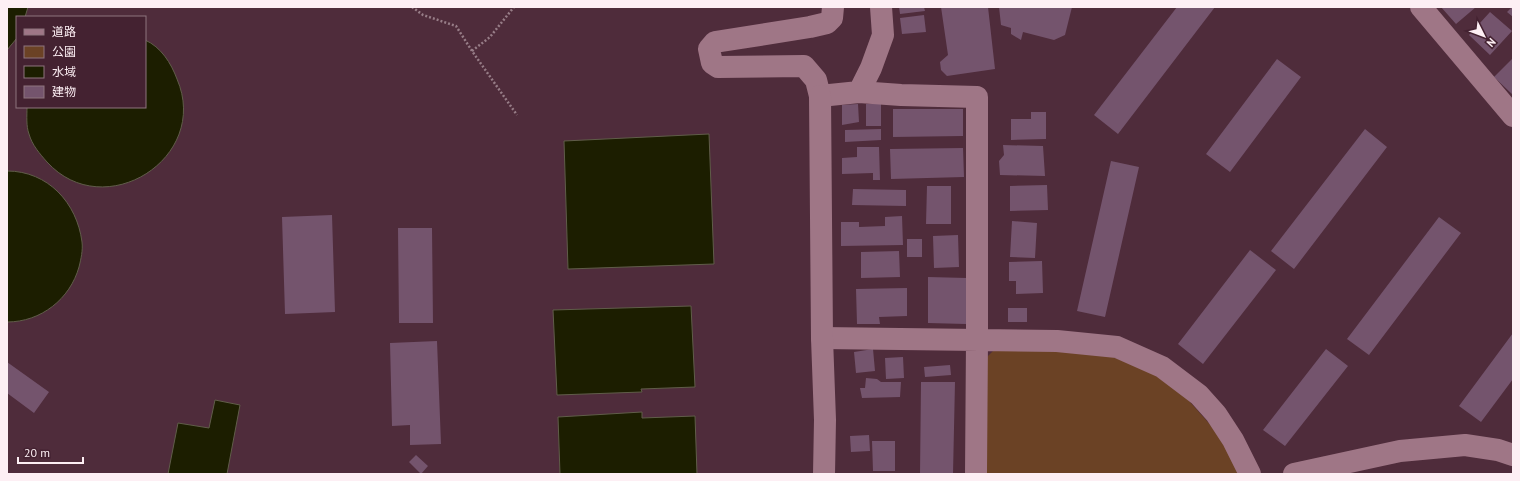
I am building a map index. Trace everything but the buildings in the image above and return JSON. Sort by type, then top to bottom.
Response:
[{"type":"street","points":[[824,474],[825,420],[822,338],[820,96],[816,80],[804,66],[718,67],[712,63],[709,49],[715,42],[827,23],[832,18],[833,7]]},
{"type":"street","points":[[859,92],[871,68],[883,35],[881,7]]},
{"type":"street","points":[[1421,7],[1513,116]]},
{"type":"street","points":[[820,96],[859,92],[901,95],[977,97],[978,340],[976,474]]},
{"type":"street","points":[[822,338],[1058,341],[1117,347],[1162,367],[1199,395],[1216,414],[1233,440],[1250,474]]},
{"type":"street","points":[[1294,474],[1400,451],[1465,445],[1513,454]]},
{"type":"path","points":[[412,7],[423,15],[456,26],[516,115]]},
{"type":"path","points":[[472,51],[490,37],[514,7]]},
{"type":"green space","points":[[993,351],[1066,351],[1105,354],[1147,370],[1182,393],[1214,429],[1234,462],[1238,474],[986,474],[986,358]]},
{"type":"water","points":[[7,7],[28,7],[25,16],[16,16],[16,39],[7,50]]},
{"type":"water","points":[[146,40],[161,51],[172,67],[177,79],[184,108],[179,134],[166,157],[146,174],[122,184],[96,187],[70,180],[47,162],[34,146],[30,138],[27,128],[27,108],[146,108]]},
{"type":"water","points":[[709,134],[714,264],[568,269],[564,141]]},
{"type":"water","points":[[7,171],[22,172],[35,177],[47,183],[58,192],[67,202],[74,214],[79,228],[82,251],[75,279],[61,298],[42,313],[31,318],[7,322]]},
{"type":"water","points":[[691,306],[695,387],[641,389],[642,392],[557,395],[553,310]]},
{"type":"water","points":[[215,400],[240,405],[227,474],[168,474],[178,423],[209,428]]},
{"type":"water","points":[[642,412],[642,418],[695,416],[697,474],[560,474],[558,417]]}]
